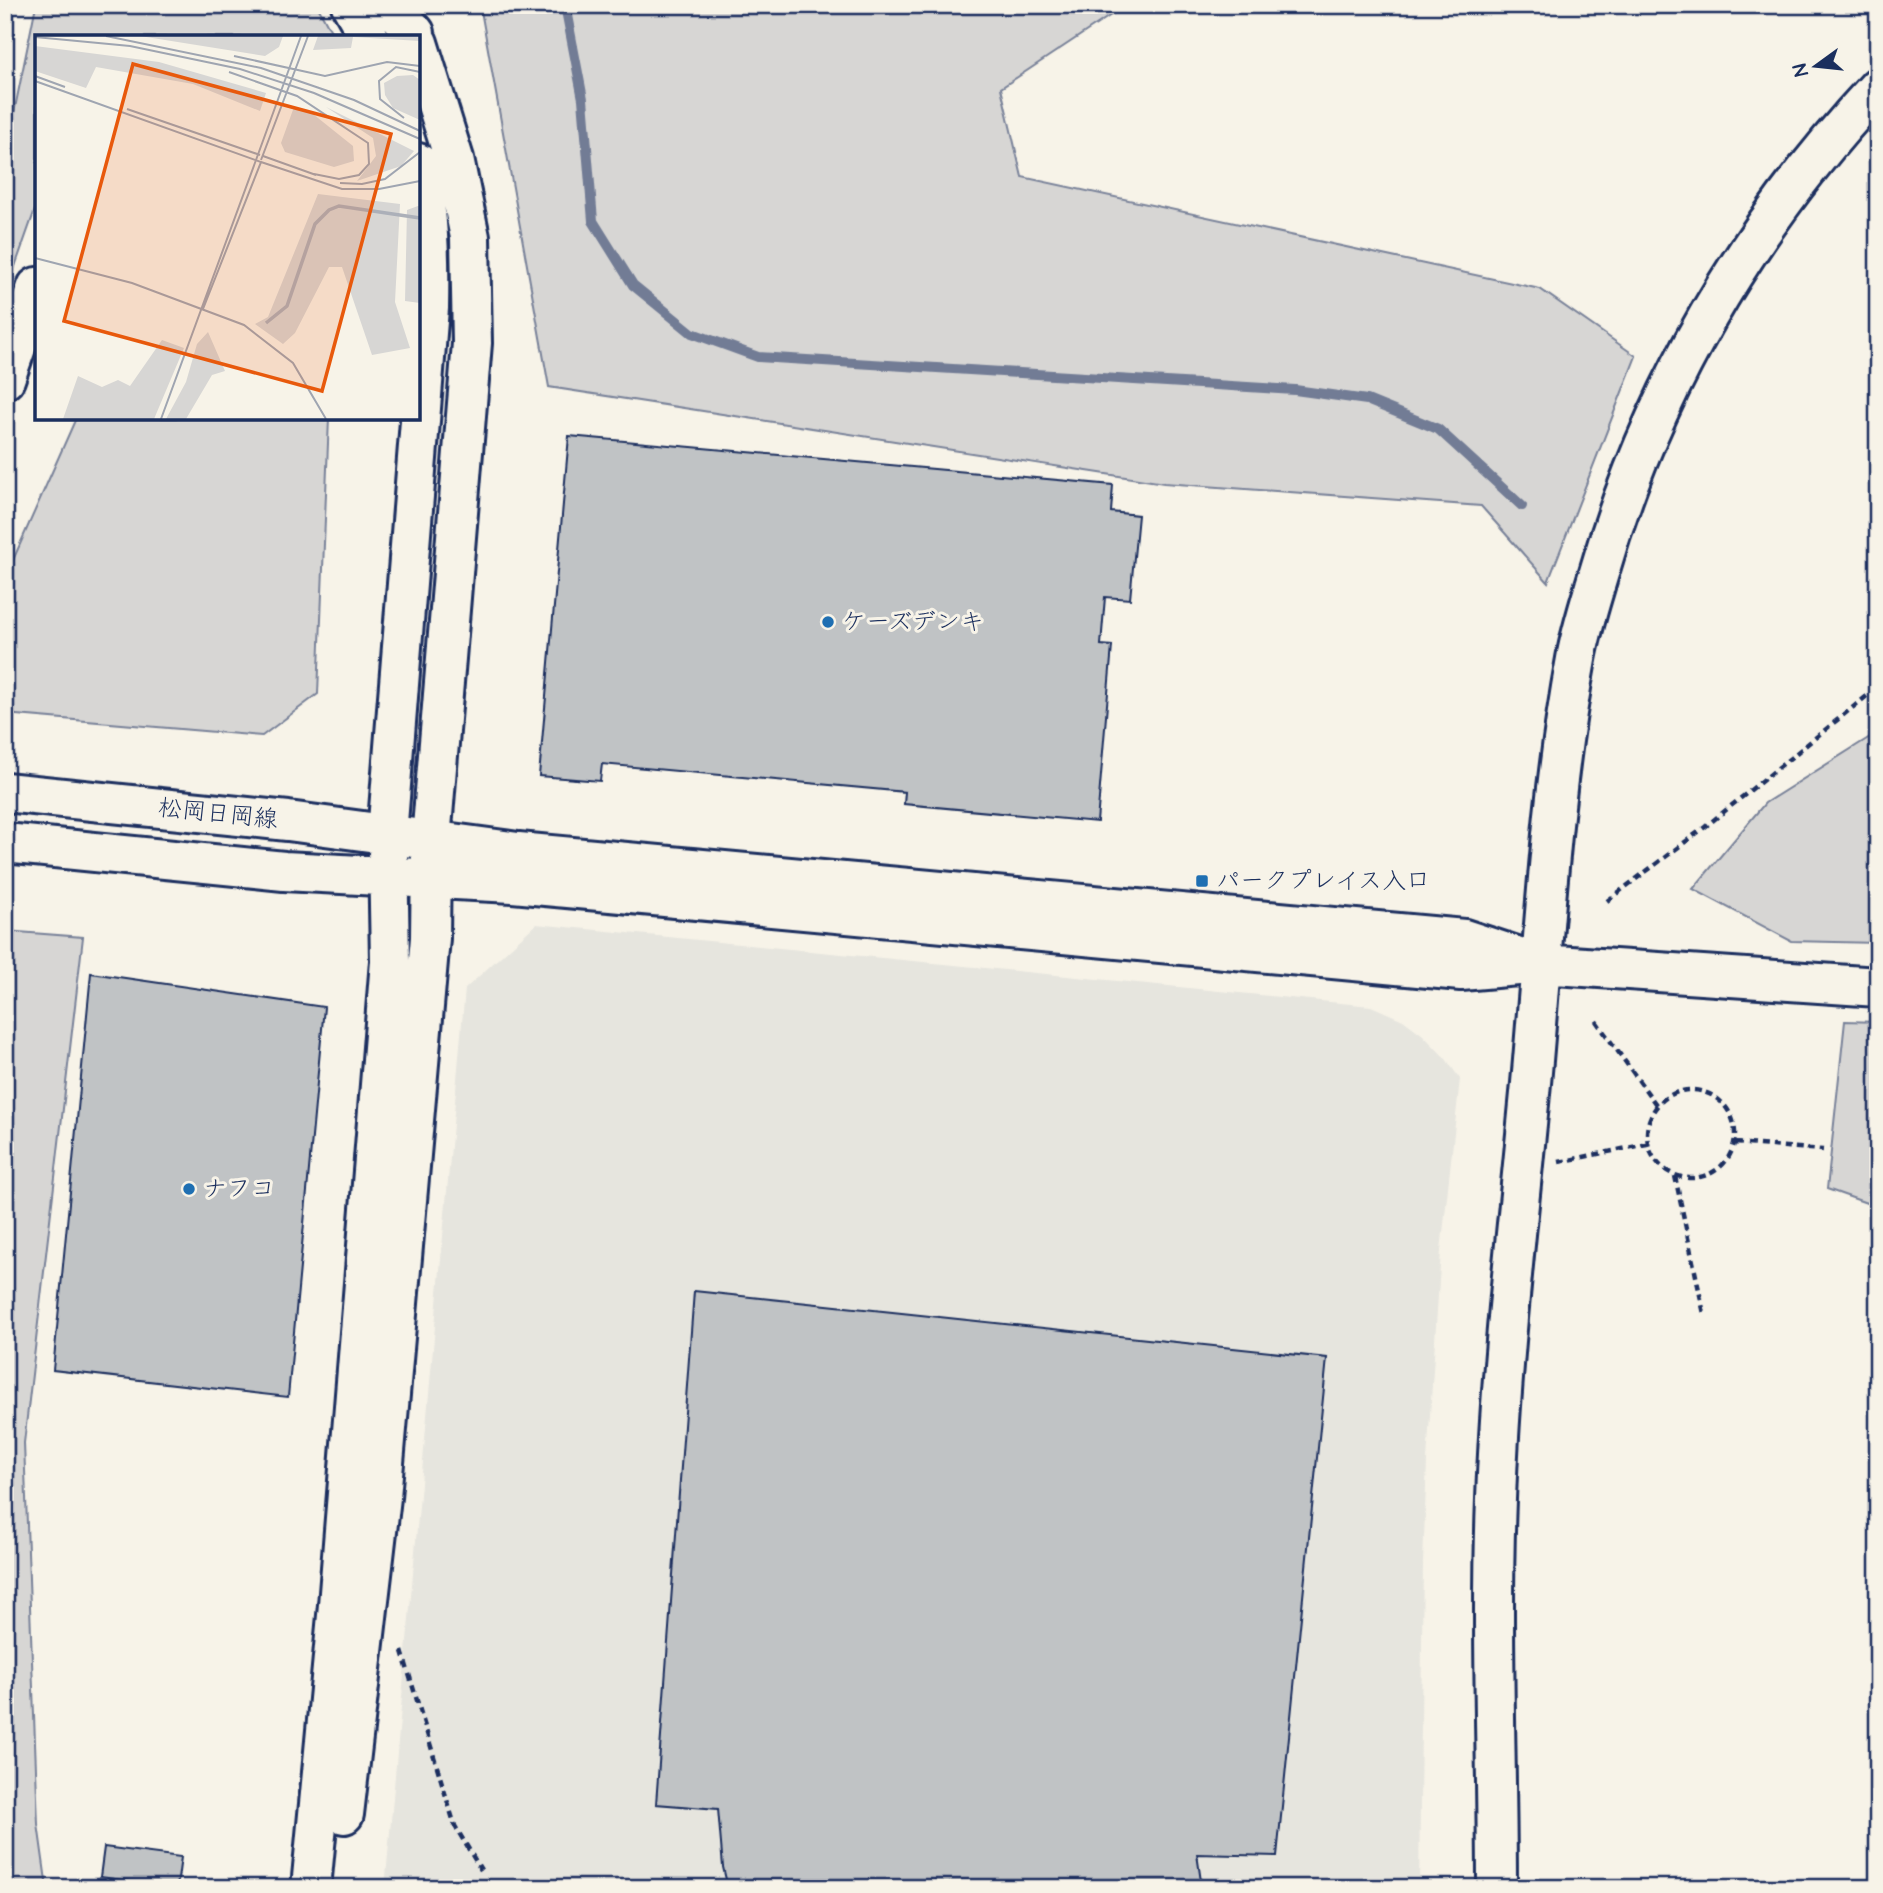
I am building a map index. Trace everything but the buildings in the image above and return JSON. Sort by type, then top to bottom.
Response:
[{"type":"main road","points":[[351,5],[368,35]]},
{"type":"main road","points":[[335,1888],[381,1497],[430,938],[431,840],[472,343],[470,237],[454,159],[420,55]]},
{"type":"main road","points":[[1497,1888],[1494,1594],[1502,1398],[1546,883],[1577,653],[1608,542],[1624,496],[1693,341],[1749,247],[1792,187],[1878,87]]},
{"type":"main road","points":[[420,172],[430,244],[429,308],[420,397]]},
{"type":"main road","points":[[5,379],[35,293]]},
{"type":"main road","points":[[311,1888],[338,1605],[390,961],[387,835],[416,437]]},
{"type":"main road","name":"松岡日岡線","points":[[5,792],[288,821],[517,852],[1464,939],[1541,964]]},
{"type":"main road","name":"松岡日岡線","points":[[5,843],[284,871],[527,884],[1461,971],[1541,964]]},
{"type":"main road","points":[[1541,964],[1878,987]]},
{"type":"path","points":[[1607,901],[1705,827],[1878,687]]},
{"type":"path","points":[[1596,1021],[1657,1106]]},
{"type":"path","points":[[1687,1090],[1702,1091],[1715,1096],[1727,1107],[1734,1120],[1735,1143],[1727,1162],[1703,1178],[1675,1176],[1663,1168],[1653,1157],[1647,1144],[1647,1129],[1651,1114],[1657,1106],[1673,1094],[1687,1090]]},
{"type":"path","points":[[1735,1143],[1823,1150]]},
{"type":"path","points":[[1550,1164],[1647,1144]]},
{"type":"path","points":[[1675,1176],[1704,1314]]},
{"type":"path","points":[[400,1644],[455,1826],[481,1870]]},
{"type":"shaded area","points":[[36,5],[317,5],[333,35],[35,35],[35,210],[5,295],[5,157]]},
{"type":"shaded area","points":[[480,5],[1126,5],[1001,88],[1022,177],[1540,289],[1636,356],[1548,582],[1481,506],[1164,483],[549,387]]},
{"type":"shaded area","points":[[75,420],[329,420],[318,694],[262,736],[5,714],[5,615],[9,569]]},
{"type":"shaded area","points":[[1878,732],[1878,943],[1791,941],[1693,889],[1765,803]]},
{"type":"shaded area","points":[[536,924],[1371,1006],[1403,1020],[1423,1035],[1446,1059],[1460,1079],[1441,1251],[1427,1460],[1419,1888],[385,1888],[465,989]]},
{"type":"shaded area","points":[[5,931],[83,937],[24,1443],[38,1824],[47,1888],[5,1888]]},
{"type":"shaded area","points":[[1845,1021],[1878,1022],[1878,1207],[1827,1189]]},
{"type":"waterway","points":[[565,5],[583,99],[593,221],[633,285],[692,333],[758,357],[1295,390],[1367,400],[1438,429],[1522,506]]},
{"type":"place","name":"ケーズデンキ","points":[[828,622]]},
{"type":"place","name":"パークプレイス入口","points":[[1202,881]]},
{"type":"place","name":"ナフコ","points":[[189,1189]]}]
